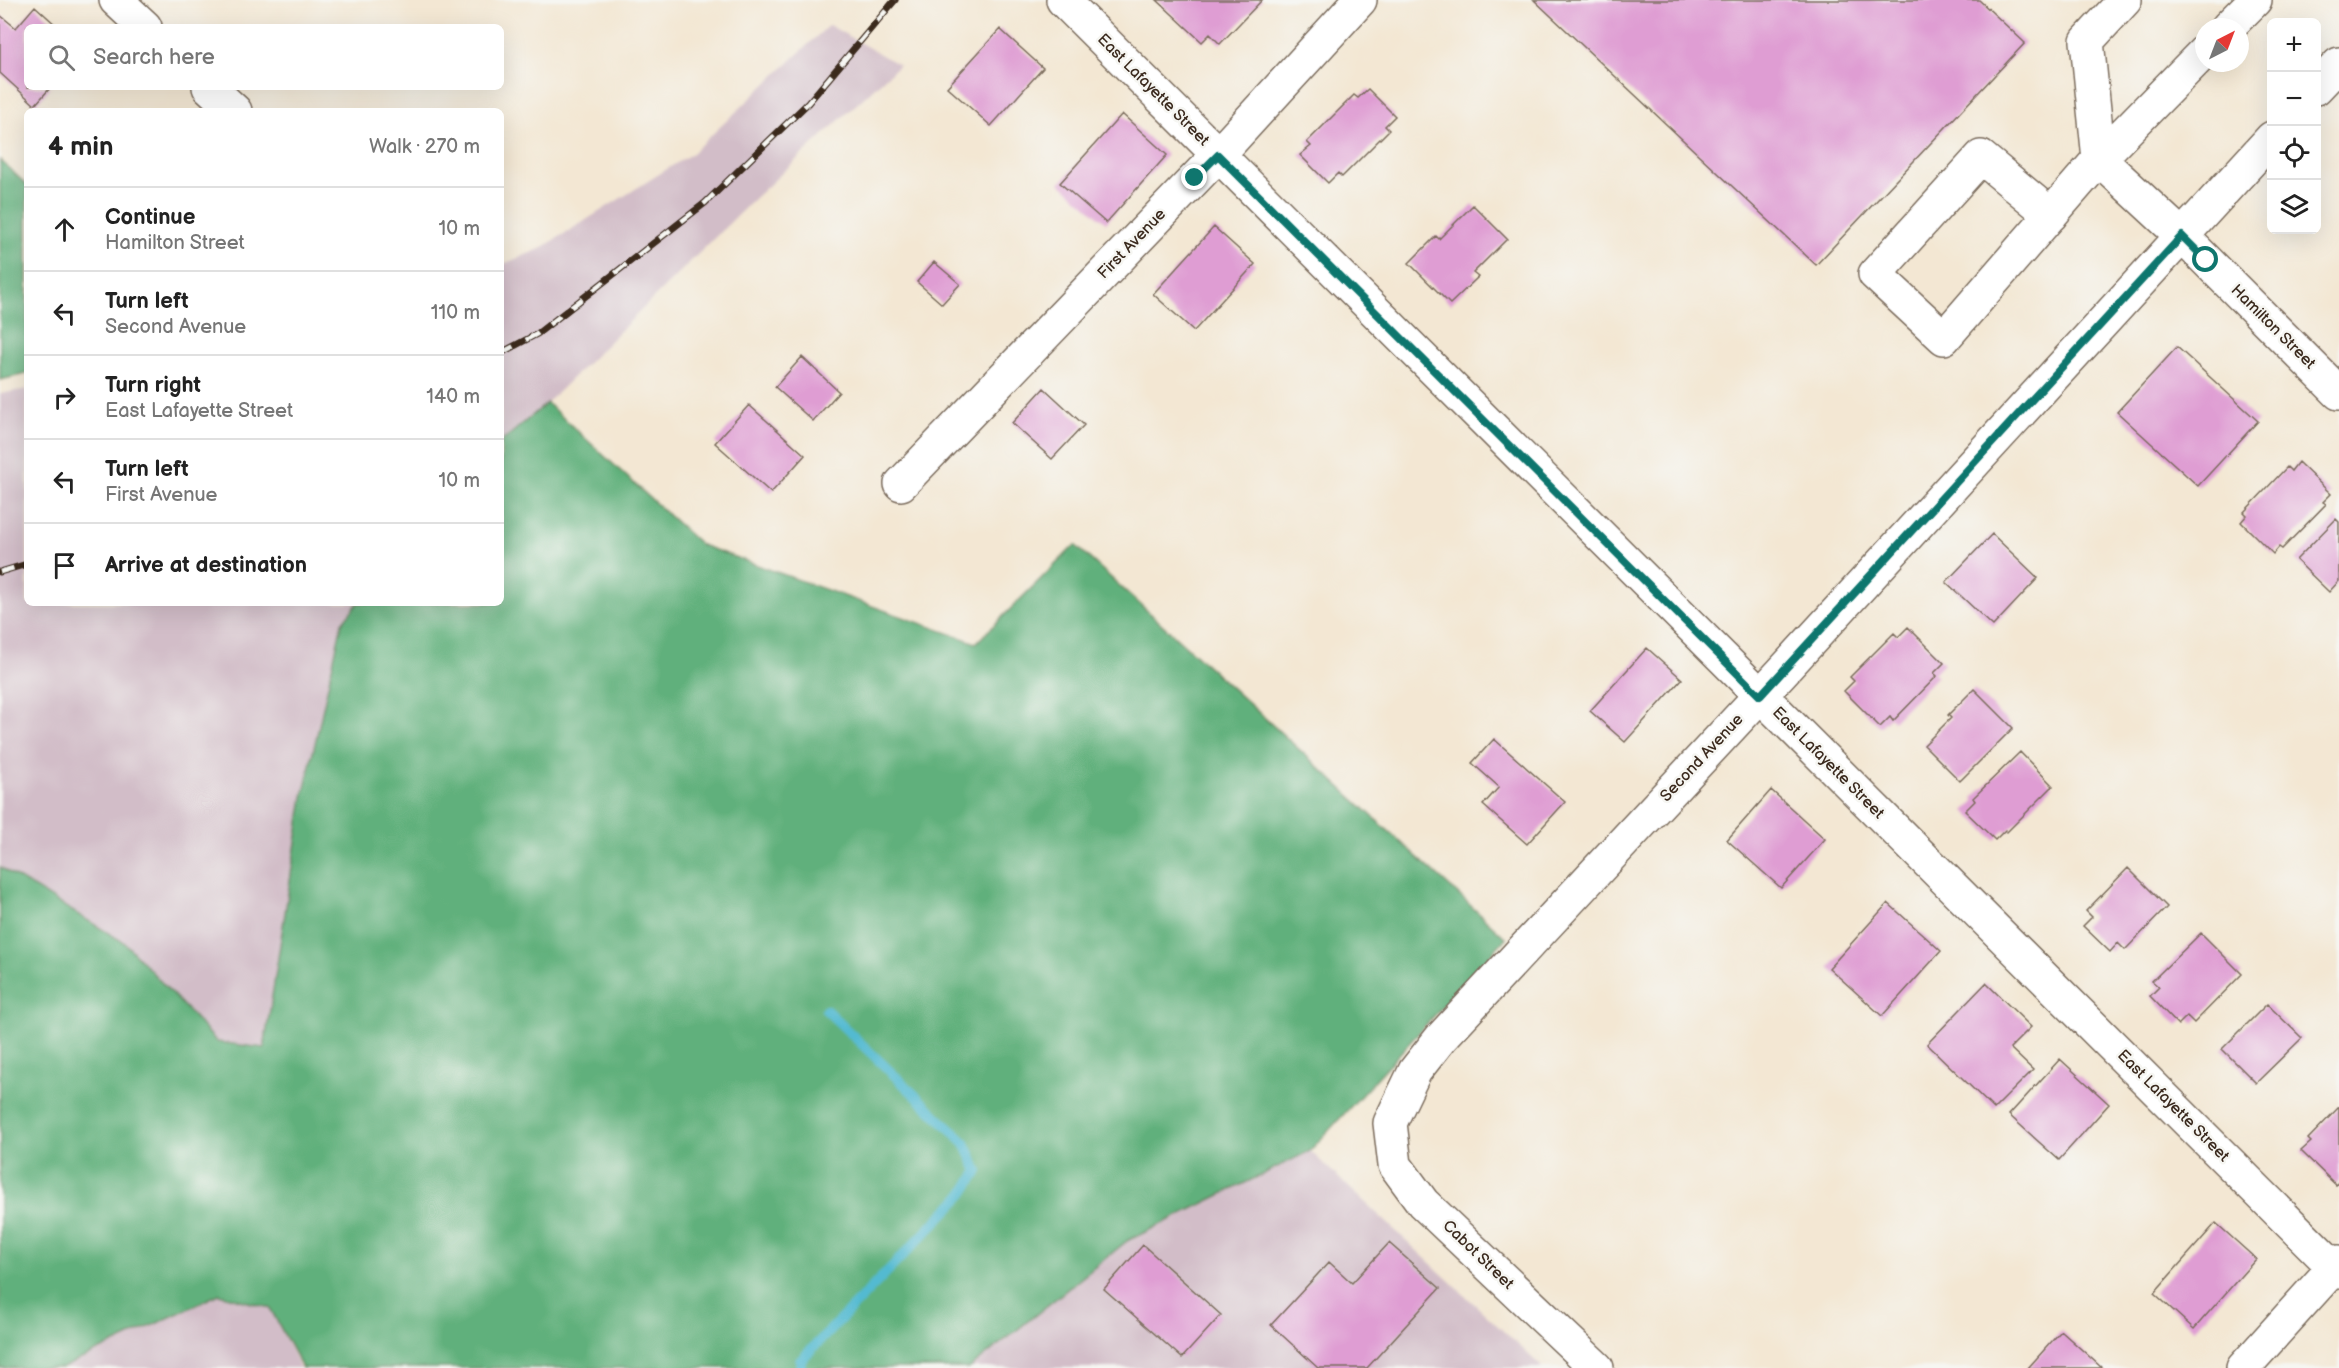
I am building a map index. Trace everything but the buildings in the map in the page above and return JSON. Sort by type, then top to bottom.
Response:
[{"type":"street","points":[[116,0],[142,24]]},
{"type":"street","name":"East Lafayette Street","points":[[1063,0],[1760,696],[2337,1267]]},
{"type":"street","name":"First Avenue","points":[[901,484],[1218,155],[1359,0]]},
{"type":"street","points":[[2099,159],[2087,41],[2125,0]]},
{"type":"street","points":[[2237,18],[2254,0]]},
{"type":"street","points":[[2051,215],[1981,157],[1875,274],[1944,338],[2051,215],[2099,159],[2195,61]]},
{"type":"street","points":[[2321,83],[2339,63]]},
{"type":"street","points":[[212,90],[232,108]]},
{"type":"street","name":"Second Avenue","points":[[1390,1123],[1414,1071],[1441,1038],[1760,696],[2267,142]]},
{"type":"street","name":"Hamilton Street","points":[[2099,159],[2182,236],[2339,393]]},
{"type":"street","name":"Cabot Street","points":[[1390,1123],[1395,1165],[1423,1203],[1597,1368]]},
{"type":"street","points":[[2243,1368],[2337,1267]]},
{"type":"shaded area","points":[[829,25],[899,65],[756,197],[547,403],[504,439],[504,264],[540,249],[691,154]]},
{"type":"shaded area","points":[[24,390],[24,606],[356,606],[342,623],[303,797],[264,1048],[217,1042],[125,943],[0,867],[0,394]]},
{"type":"shaded area","points":[[1310,1151],[1543,1368],[970,1368],[1127,1241]]},
{"type":"shaded area","points":[[219,1294],[270,1308],[300,1368],[62,1368]]},
{"type":"green space","points":[[0,160],[24,182],[24,375],[0,380]]},
{"type":"green space","points":[[547,403],[701,545],[976,643],[1075,545],[1506,938],[1310,1151],[1127,1241],[970,1368],[302,1368],[270,1308],[219,1294],[62,1368],[0,1368],[0,867],[125,943],[217,1042],[264,1048],[303,797],[342,623],[356,606],[504,606],[504,439]]},
{"type":"waterway","points":[[801,1368],[800,1361],[963,1194],[978,1171],[965,1143],[826,1010]]},
{"type":"railway","points":[[504,351],[537,334],[705,203],[808,103],[895,0]]},
{"type":"railway","points":[[0,572],[24,565]]},
{"type":"route","points":[[1195,178],[1218,155],[1760,696],[2182,236],[2206,260]]}]
